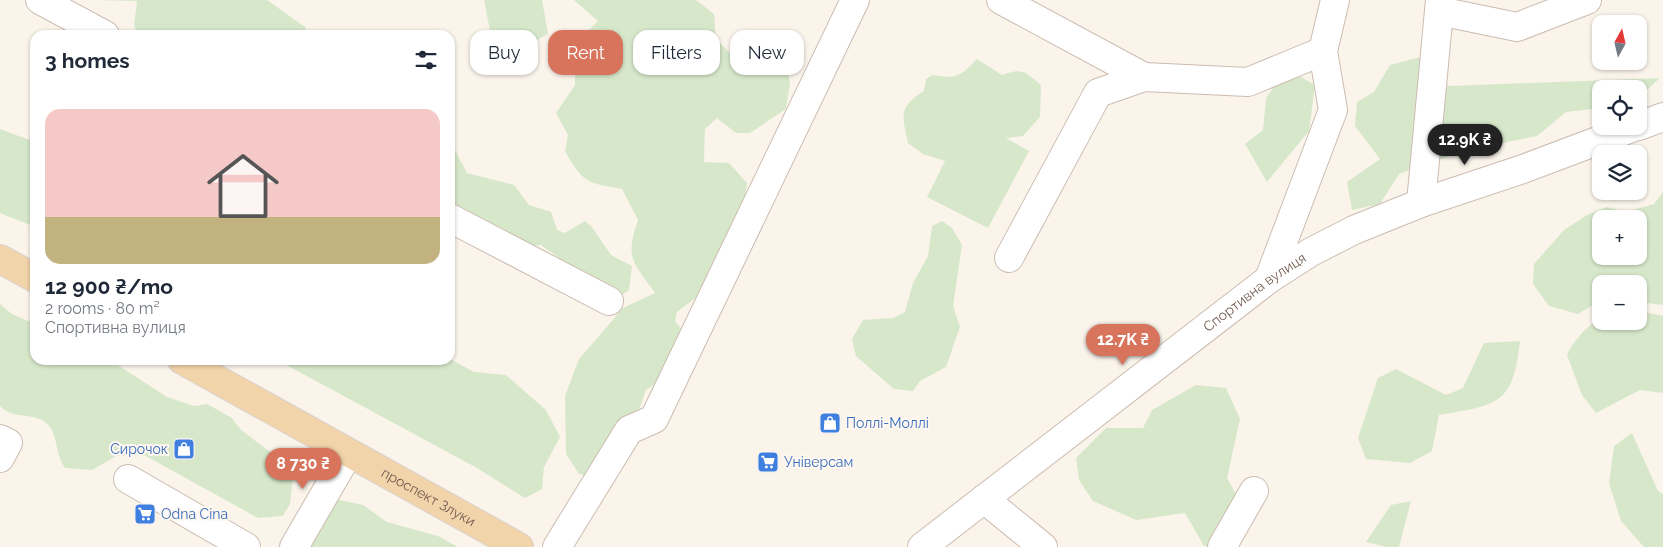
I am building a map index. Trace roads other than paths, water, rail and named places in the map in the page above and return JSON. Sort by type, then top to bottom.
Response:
[{"type":"main road","points":[[0,259],[30,275]]},
{"type":"main road","name":"проспект Злуки","points":[[191,365],[348,454],[519,547]]},
{"type":"street","points":[[40,0],[96,30]]},
{"type":"street","points":[[557,547],[629,430],[654,419],[856,0]]},
{"type":"street","points":[[1001,0],[1144,77]]},
{"type":"street","points":[[1269,279],[1332,110],[1323,51],[1335,0]]},
{"type":"street","points":[[1421,203],[1440,6],[1517,27],[1587,0]]},
{"type":"street","points":[[1009,258],[1098,93],[1144,77],[1248,82],[1323,51]]},
{"type":"street","name":"Спортивна вулиця","points":[[1647,122],[1663,116]]},
{"type":"street","name":"Спортивна вулиця","points":[[922,547],[1269,279],[1311,252],[1354,230],[1421,203],[1523,169],[1614,135]]},
{"type":"street","points":[[455,221],[609,301]]},
{"type":"street","points":[[0,439],[8,443],[0,458]]},
{"type":"street","points":[[294,547],[348,454]]},
{"type":"street","points":[[128,479],[246,547]]},
{"type":"street","points":[[1222,547],[1254,491]]},
{"type":"street","points":[[984,499],[1044,547]]},
{"type":"place","name":"Поллі-Моллі","points":[[830,423]]},
{"type":"place","name":"Сирочок","points":[[184,449]]},
{"type":"place","name":"Універсам","points":[[768,462]]},
{"type":"place","name":"Odna Cina","points":[[145,514]]}]
